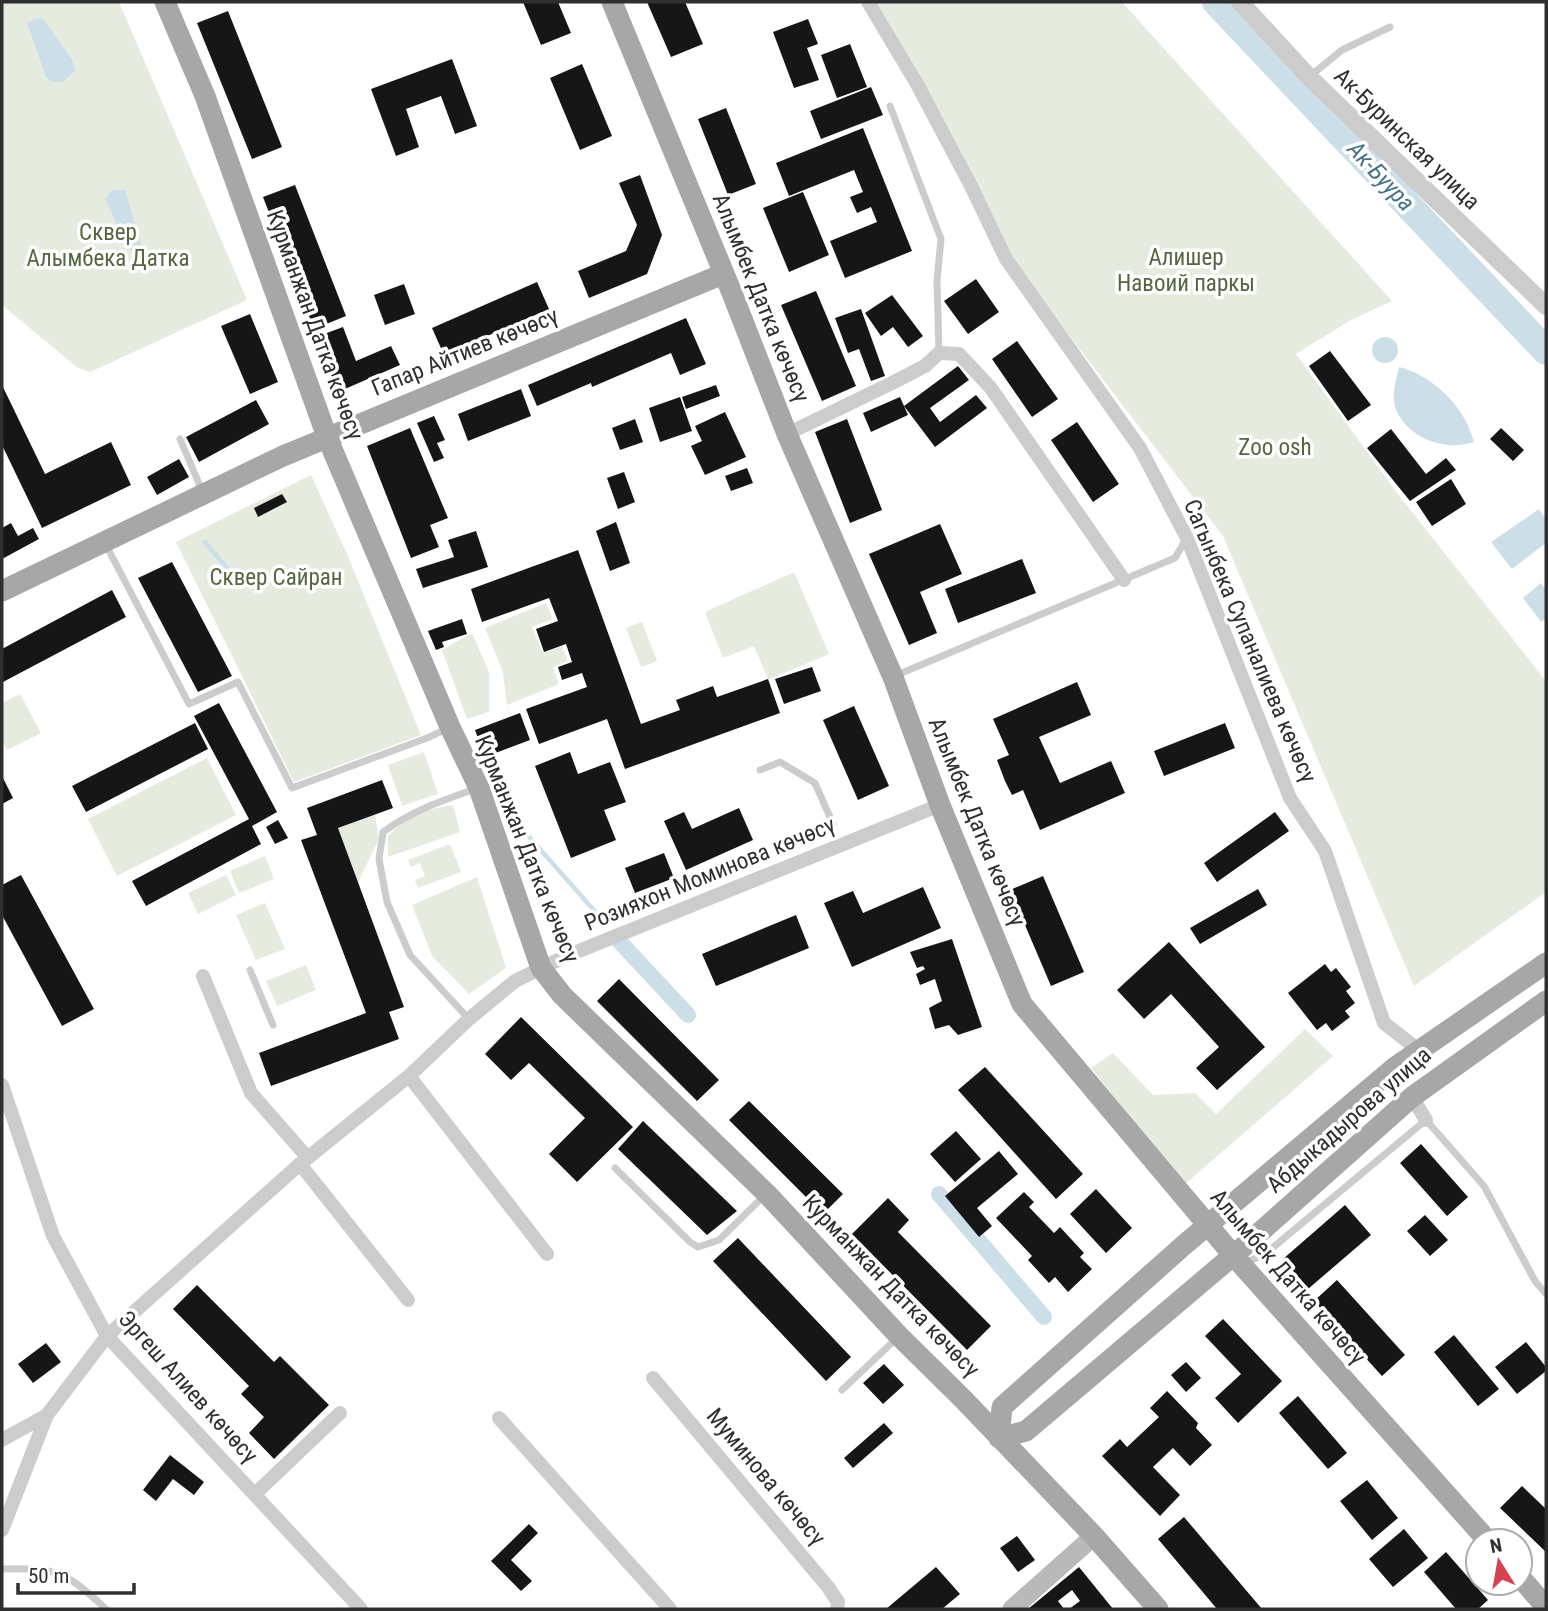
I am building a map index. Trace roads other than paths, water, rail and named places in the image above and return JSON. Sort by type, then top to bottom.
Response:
[{"type":"main road","name":"Курманжан Датка көчөсү","points":[[165,2],[205,96],[327,437],[450,727],[479,788],[541,968],[562,995],[766,1194],[899,1336],[1094,1536],[1158,1609]]},
{"type":"main road","name":"Алымбек Датка көчөсү","points":[[612,2],[787,434],[893,677],[940,805],[1022,1004],[1237,1260],[1475,1527]]},
{"type":"main road","name":"Гапар Айтиев көчөсү","points":[[2,591],[327,437],[723,274]]},
{"type":"main road","points":[[999,1438],[1002,1407],[1208,1225],[1394,1068],[1546,963]]},
{"type":"main road","name":"Абдыкадырова улица","points":[[999,1438],[1026,1431],[1237,1260],[1412,1097],[1546,1001]]},
{"type":"main road","points":[[1012,1609],[1094,1536]]},
{"type":"main road","points":[[1534,1593],[1546,1607]]},
{"type":"street","name":"Сагынбека Супаналиева көчөсү","points":[[868,2],[935,118],[1006,259],[1140,448],[1187,538],[1290,798],[1325,851],[1384,1023],[1420,1051]]},
{"type":"street","name":"Ак-Буринская улица","points":[[1240,2],[1309,77],[1546,306]]},
{"type":"street","points":[[787,434],[914,372],[939,353],[959,354],[990,387],[1124,580]]},
{"type":"street","name":"Розияхон Моминова көчөсү","points":[[2,1530],[47,1415],[107,1336],[304,1161],[409,1076],[469,1019],[515,981],[940,805]]},
{"type":"street","points":[[203,976],[251,1093],[408,1300]]},
{"type":"street","points":[[409,1076],[547,1254]]},
{"type":"street","name":"Эргеш Алиев көчөсү","points":[[2,1085],[53,1236],[107,1336],[361,1609]]},
{"type":"street","points":[[1412,1097],[1426,1121]]},
{"type":"street","name":"Муминова көчөсү","points":[[653,1378],[828,1587],[838,1602],[837,1609]]},
{"type":"street","points":[[255,1494],[340,1413]]},
{"type":"street","points":[[2,1440],[47,1415]]},
{"type":"street","points":[[499,1418],[670,1609]]},
{"type":"lane","points":[[1309,77],[1342,50],[1390,27]]},
{"type":"lane","points":[[890,106],[941,239],[937,281],[939,353]]},
{"type":"lane","points":[[180,439],[204,494]]},
{"type":"lane","points":[[893,677],[1175,558],[1187,538]]},
{"type":"lane","points":[[104,542],[189,704],[237,682],[292,788],[450,727]]},
{"type":"lane","points":[[760,770],[780,762],[815,783],[834,824]]},
{"type":"lane","points":[[469,1019],[410,954],[387,902],[379,859],[383,832],[400,819],[439,800],[479,788]]},
{"type":"lane","points":[[250,970],[273,1025]]},
{"type":"lane","points":[[1237,1260],[1265,1254],[1426,1121],[1483,1186],[1535,1281],[1546,1294]]},
{"type":"lane","points":[[615,1168],[698,1247],[719,1240],[766,1194]]},
{"type":"lane","points":[[842,1390],[899,1336]]},
{"type":"lane","points":[[2,1569],[36,1567],[59,1573],[80,1585],[106,1609]]},
{"type":"water","points":[[42,17],[72,59],[75,71],[62,82],[53,82],[46,77],[27,23]]},
{"type":"water","points":[[112,190],[125,190],[142,247],[129,250],[105,199]]},
{"type":"water","points":[[1385,337],[1394,341],[1398,350],[1394,359],[1385,363],[1376,359],[1372,350],[1376,341]]},
{"type":"water","points":[[1399,367],[1427,379],[1444,392],[1463,416],[1474,442],[1452,445],[1430,441],[1403,422],[1394,401]]},
{"type":"water","points":[[1539,509],[1546,520],[1546,543],[1512,569],[1491,542]]},
{"type":"water","points":[[1541,583],[1546,590],[1546,618],[1541,622],[1523,598]]},
{"type":"waterway","name":"Ак-Буура","points":[[1216,2],[1546,351]]},
{"type":"waterway","points":[[205,542],[237,580],[264,581]]},
{"type":"waterway","points":[[506,784],[518,815]]},
{"type":"waterway","points":[[524,831],[599,916]]},
{"type":"waterway","points":[[620,942],[688,1015]]},
{"type":"waterway","points":[[939,1194],[1044,1317]]},
{"type":"park label","name":"Сквер Алымбека Датка","points":[[108,245]]},
{"type":"park label","name":"Алишер Навоий паркы","points":[[1186,270]]},
{"type":"park label","name":"Zoo osh","points":[[1275,447]]},
{"type":"park label","name":"Сквер Сайран","points":[[276,577]]}]
